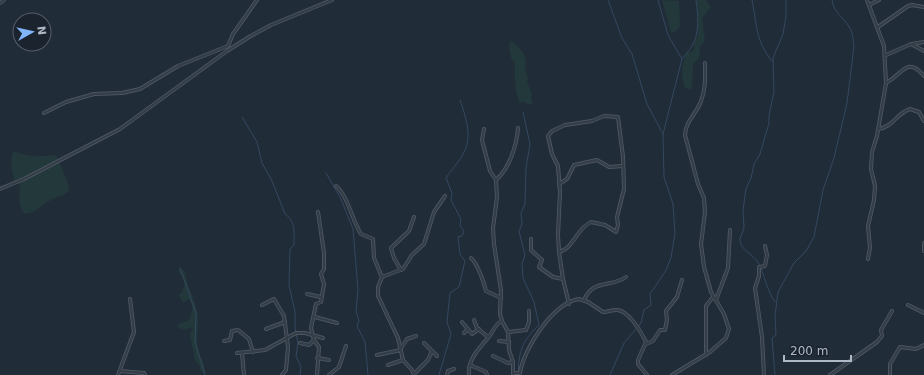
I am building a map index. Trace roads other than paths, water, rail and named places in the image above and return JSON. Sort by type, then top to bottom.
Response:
[{"type":"street","points":[[0,3],[4,0]]},
{"type":"street","points":[[227,50],[233,34],[258,0]]},
{"type":"street","points":[[0,189],[24,179],[116,132],[227,50],[271,25],[332,0]]},
{"type":"street","points":[[867,0],[878,27],[886,55],[884,66],[886,83],[878,129],[872,152],[871,165],[875,186],[874,200],[868,226],[870,243],[868,259]]},
{"type":"street","points":[[869,6],[879,0]]},
{"type":"street","points":[[878,27],[908,6],[924,7]]},
{"type":"street","points":[[886,55],[911,44],[924,42]]},
{"type":"street","points":[[911,44],[924,51]]},
{"type":"street","points":[[44,113],[66,102],[94,94],[122,93],[140,89],[178,66],[228,46]]},
{"type":"street","points":[[672,375],[706,355],[722,343],[729,329],[726,318],[713,297],[704,267],[702,248],[704,198],[698,184],[685,133],[686,128],[699,106],[704,93],[705,63]]},
{"type":"street","points":[[886,83],[892,80],[906,67],[910,66],[920,71],[924,76]]},
{"type":"street","points":[[878,129],[887,126],[901,113],[910,109],[919,112],[924,121]]},
{"type":"street","points":[[559,252],[567,249],[584,225],[591,222],[605,225],[616,232],[618,225],[617,217],[624,189],[624,166],[619,117],[604,116],[592,121],[565,125],[552,131],[548,136],[552,154],[558,166],[560,192],[558,235],[559,252],[569,304]]},
{"type":"street","points":[[496,180],[504,172],[513,152],[518,128]]},
{"type":"street","points":[[484,129],[482,140],[490,170],[496,180],[497,197],[493,235],[501,298],[502,321],[508,332],[509,352],[513,362],[513,374],[520,373],[528,347],[549,319],[577,299],[584,300],[603,312],[616,310],[625,312],[641,331],[646,344]]},
{"type":"street","points":[[559,184],[566,180],[572,167],[576,164],[586,164],[597,160],[609,167],[624,166]]},
{"type":"street","points":[[336,186],[346,199],[351,216],[361,234],[374,239],[374,258],[382,277]]},
{"type":"street","points":[[432,351],[428,356],[428,360],[414,375],[403,360],[401,349],[378,296],[378,286],[382,277],[401,270],[426,242],[436,209],[445,196]]},
{"type":"street","points":[[318,212],[324,253],[324,269],[321,274],[324,284],[321,302],[316,304],[315,317],[311,328],[314,340],[318,347],[318,375]]},
{"type":"street","points":[[401,270],[394,258],[391,248],[409,231],[414,217]]},
{"type":"street","points":[[716,301],[728,268],[730,230]]},
{"type":"street","points":[[531,239],[531,250],[542,260],[539,268],[553,277],[563,279]]},
{"type":"street","points":[[924,242],[924,252]]},
{"type":"street","points":[[764,375],[762,337],[755,286],[759,276],[758,267],[765,266],[767,262],[767,249],[765,246]]},
{"type":"street","points":[[471,258],[476,263],[486,291],[501,298]]},
{"type":"street","points":[[584,300],[588,291],[594,287],[604,282],[617,281],[626,277]]},
{"type":"street","points":[[647,375],[638,364],[641,351],[646,344],[656,338],[660,330],[665,330],[667,320],[666,311],[677,297],[682,280]]},
{"type":"street","points":[[307,294],[321,297]]},
{"type":"street","points":[[706,355],[706,309],[708,303],[713,297]]},
{"type":"street","points":[[118,375],[134,332],[130,299]]},
{"type":"street","points":[[262,304],[274,299],[280,308],[285,322],[287,340],[287,368],[282,375]]},
{"type":"street","points":[[908,305],[924,313]]},
{"type":"street","points":[[508,332],[526,330],[529,322],[529,311]]},
{"type":"street","points":[[830,375],[877,342],[882,336],[881,330],[892,311]]},
{"type":"street","points":[[315,317],[337,323]]},
{"type":"street","points":[[474,320],[479,329],[489,337]]},
{"type":"street","points":[[469,375],[470,365],[481,344],[489,337],[495,325],[502,321]]},
{"type":"street","points":[[266,329],[285,322]]},
{"type":"street","points":[[462,322],[473,334],[479,329]]},
{"type":"street","points":[[224,341],[230,340],[232,331],[238,330],[249,339],[253,352]]},
{"type":"street","points":[[464,333],[468,330]]},
{"type":"street","points":[[237,354],[265,350],[287,340],[296,333],[323,338]]},
{"type":"street","points":[[378,355],[401,349],[407,339],[416,336]]},
{"type":"street","points":[[300,343],[309,345],[314,340]]},
{"type":"street","points":[[499,341],[509,342]]},
{"type":"street","points":[[424,343],[437,356]]},
{"type":"street","points":[[890,375],[890,364],[900,347],[916,349],[924,345]]},
{"type":"street","points":[[329,375],[339,367],[346,346]]},
{"type":"street","points":[[242,353],[244,375]]},
{"type":"street","points":[[494,356],[508,363],[513,362]]},
{"type":"street","points":[[317,358],[329,360]]},
{"type":"street","points":[[388,365],[403,360]]},
{"type":"street","points":[[470,365],[486,372],[487,375]]},
{"type":"street","points":[[447,375],[448,371],[454,369]]},
{"type":"street","points":[[120,371],[144,373],[145,375]]},
{"type":"waterway","points":[[608,0],[622,38],[632,54],[647,104],[663,134]]},
{"type":"waterway","points":[[610,375],[624,343],[641,323],[644,310],[651,305],[650,294],[665,272],[671,258],[675,233],[673,204],[664,177],[663,134],[682,59],[668,35],[658,0]]},
{"type":"waterway","points":[[682,59],[695,41],[698,18],[696,0]]},
{"type":"waterway","points":[[752,0],[762,46],[772,61]]},
{"type":"waterway","points":[[775,302],[759,264],[742,247],[740,239],[744,228],[743,210],[746,189],[751,178],[754,164],[760,154],[769,123],[769,115],[774,92],[773,58],[783,34],[786,16],[786,0]]},
{"type":"waterway","points":[[775,375],[772,338],[776,335],[775,316],[778,292],[794,263],[806,251],[814,237],[823,190],[834,158],[847,103],[854,46],[853,38],[849,26],[835,9],[832,0]]},
{"type":"waterway","points":[[439,375],[451,334],[447,322],[450,293],[459,287],[465,261],[460,254],[458,237],[462,236],[464,231],[460,226],[461,219],[451,200],[452,193],[446,178],[458,162],[467,146],[468,132],[460,100]]},
{"type":"waterway","points":[[518,375],[519,360],[522,348],[528,337],[539,325],[534,302],[523,278],[522,264],[525,255],[519,231],[522,224],[521,213],[525,204],[526,168],[530,144],[523,112]]},
{"type":"waterway","points":[[242,117],[257,142],[262,163],[272,181],[285,214],[291,220],[294,228],[294,245],[290,249],[289,285],[295,312],[295,328],[298,343],[296,356],[301,367],[300,375]]},
{"type":"waterway","points":[[326,173],[341,199],[353,229],[358,290],[356,311],[359,321],[357,326],[365,342],[368,375]]},
{"type":"waterway","points":[[180,268],[196,313],[195,342],[205,375]]}]
